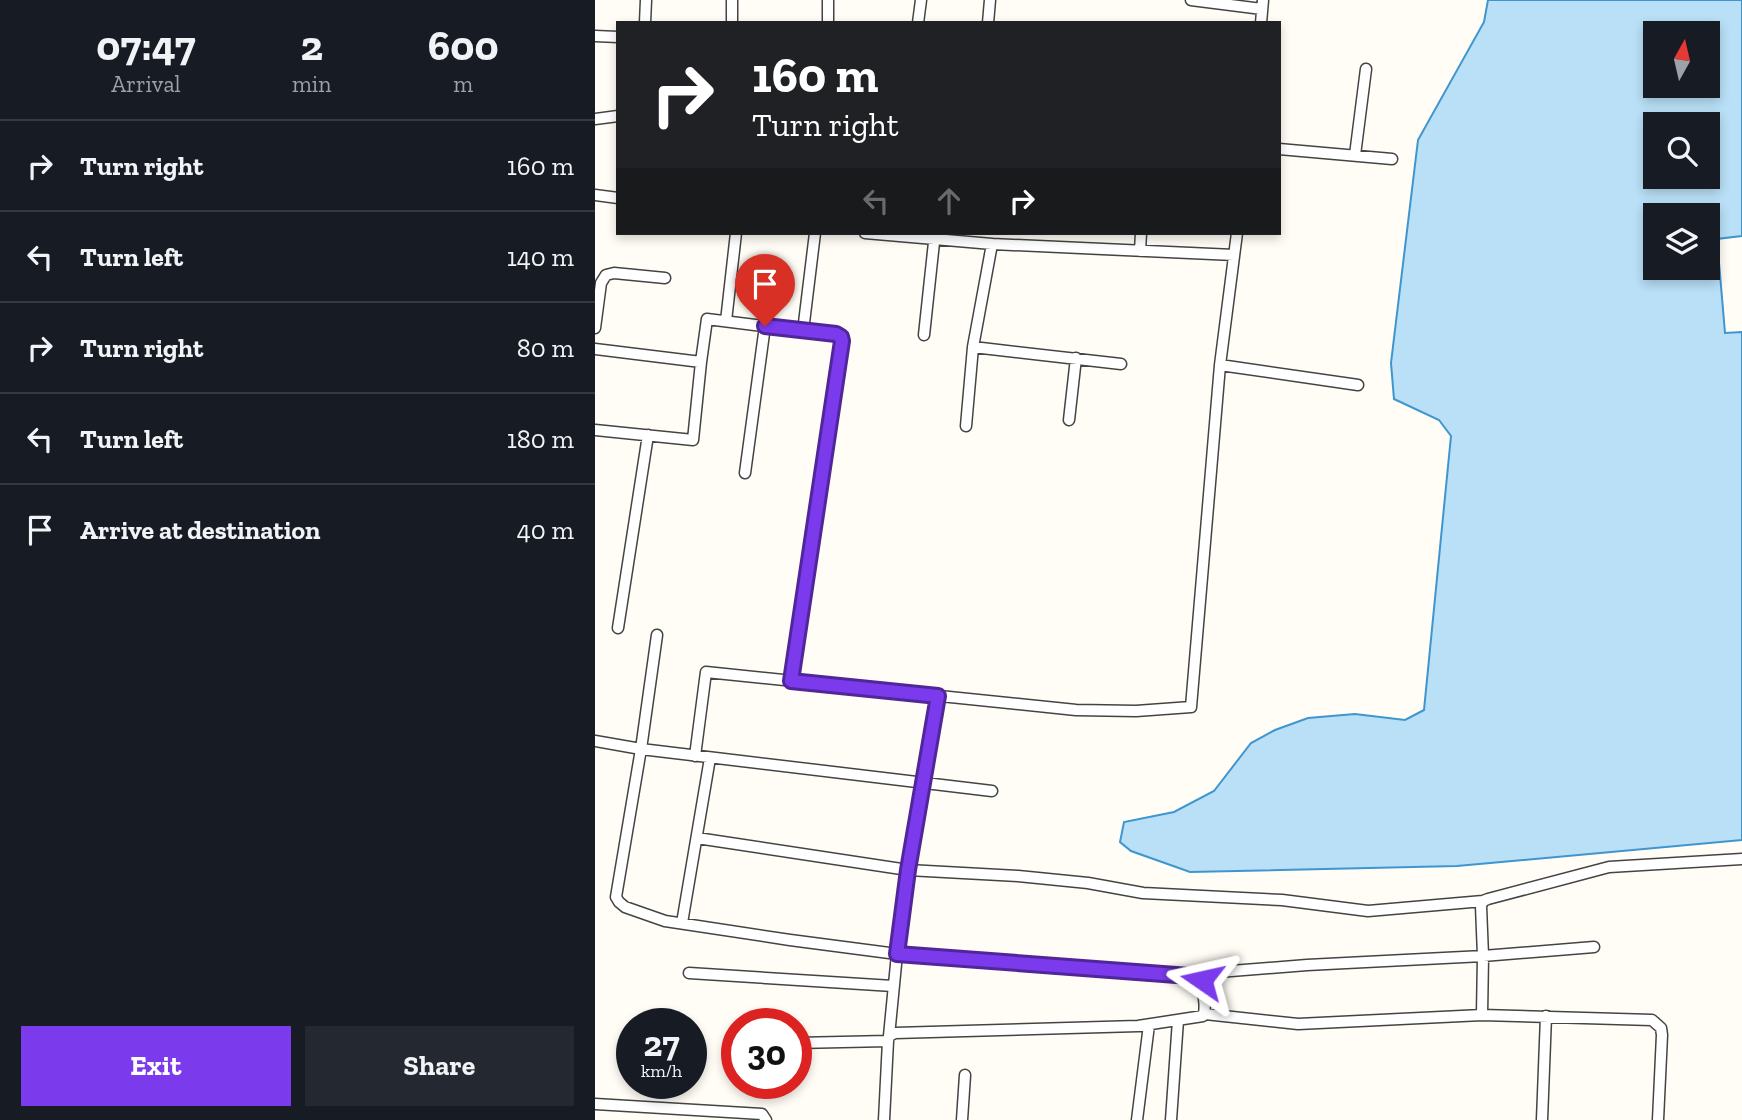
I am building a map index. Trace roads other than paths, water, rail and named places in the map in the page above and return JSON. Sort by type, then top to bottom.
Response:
[{"type":"street","points":[[645,21],[646,0]]},
{"type":"street","points":[[732,0],[732,21]]},
{"type":"street","points":[[828,0],[828,21]]},
{"type":"street","points":[[918,21],[921,0]]},
{"type":"street","points":[[988,21],[990,0]]},
{"type":"street","points":[[1191,0],[1263,4]]},
{"type":"street","points":[[595,36],[616,37]]},
{"type":"street","points":[[1355,155],[1366,69]]},
{"type":"street","points":[[595,119],[616,116]]},
{"type":"street","points":[[1281,149],[1392,159]]},
{"type":"street","points":[[595,195],[616,198]]},
{"type":"street","points":[[726,321],[736,235]]},
{"type":"street","points":[[803,331],[815,235]]},
{"type":"street","points":[[916,235],[992,244],[1234,255]]},
{"type":"street","points":[[1140,251],[1141,235]]},
{"type":"street","points":[[695,756],[706,672],[1076,710],[1191,708],[1220,365],[1237,235]]},
{"type":"street","points":[[924,334],[935,236]]},
{"type":"street","points":[[966,426],[973,347],[992,244]]},
{"type":"street","points":[[595,328],[601,283],[606,275],[614,272],[665,278]]},
{"type":"street","points":[[595,430],[693,440],[707,319],[836,334],[841,337],[791,681]]},
{"type":"street","points":[[745,473],[765,326]]},
{"type":"street","points":[[973,347],[1121,364]]},
{"type":"street","points":[[595,349],[701,362]]},
{"type":"street","points":[[1069,420],[1076,358]]},
{"type":"street","points":[[1220,365],[1358,385]]},
{"type":"street","points":[[618,628],[648,435]]},
{"type":"street","points":[[657,635],[616,897],[625,907],[665,921],[897,954],[1203,977],[1206,974],[1307,965],[1594,947]]},
{"type":"street","points":[[884,1120],[888,1039],[897,954],[908,870],[938,696]]},
{"type":"street","points":[[595,741],[710,758],[992,791]]},
{"type":"street","points":[[682,923],[710,758]]},
{"type":"street","points":[[697,837],[908,870],[1041,878],[1143,893],[1282,900],[1368,911],[1483,901],[1609,867],[1630,864],[1742,859]]},
{"type":"street","points":[[1482,1015],[1483,901]]},
{"type":"street","points":[[689,973],[893,986]]},
{"type":"street","points":[[1203,977],[1205,1014]]},
{"type":"street","points":[[812,1042],[888,1039],[895,1033],[1149,1025],[1205,1014],[1298,1024],[1482,1015],[1646,1019],[1657,1023],[1662,1035],[1658,1120]]},
{"type":"street","points":[[1542,1120],[1546,1016]]},
{"type":"street","points":[[1171,1120],[1178,1020]]},
{"type":"street","points":[[1137,1120],[1149,1025]]},
{"type":"street","points":[[962,1120],[965,1075]]},
{"type":"street","points":[[595,1104],[762,1114],[766,1120]]},
{"type":"water","points":[[1488,0],[1742,0],[1742,236],[1720,239],[1720,203],[1643,203],[1643,280],[1720,280],[1720,274],[1725,333],[1742,332],[1742,840],[1457,866],[1190,872],[1131,851],[1120,842],[1124,822],[1174,812],[1214,791],[1251,743],[1275,730],[1308,718],[1355,714],[1405,720],[1424,710],[1451,436],[1439,420],[1394,399],[1391,363],[1418,140],[1484,22]]}]
